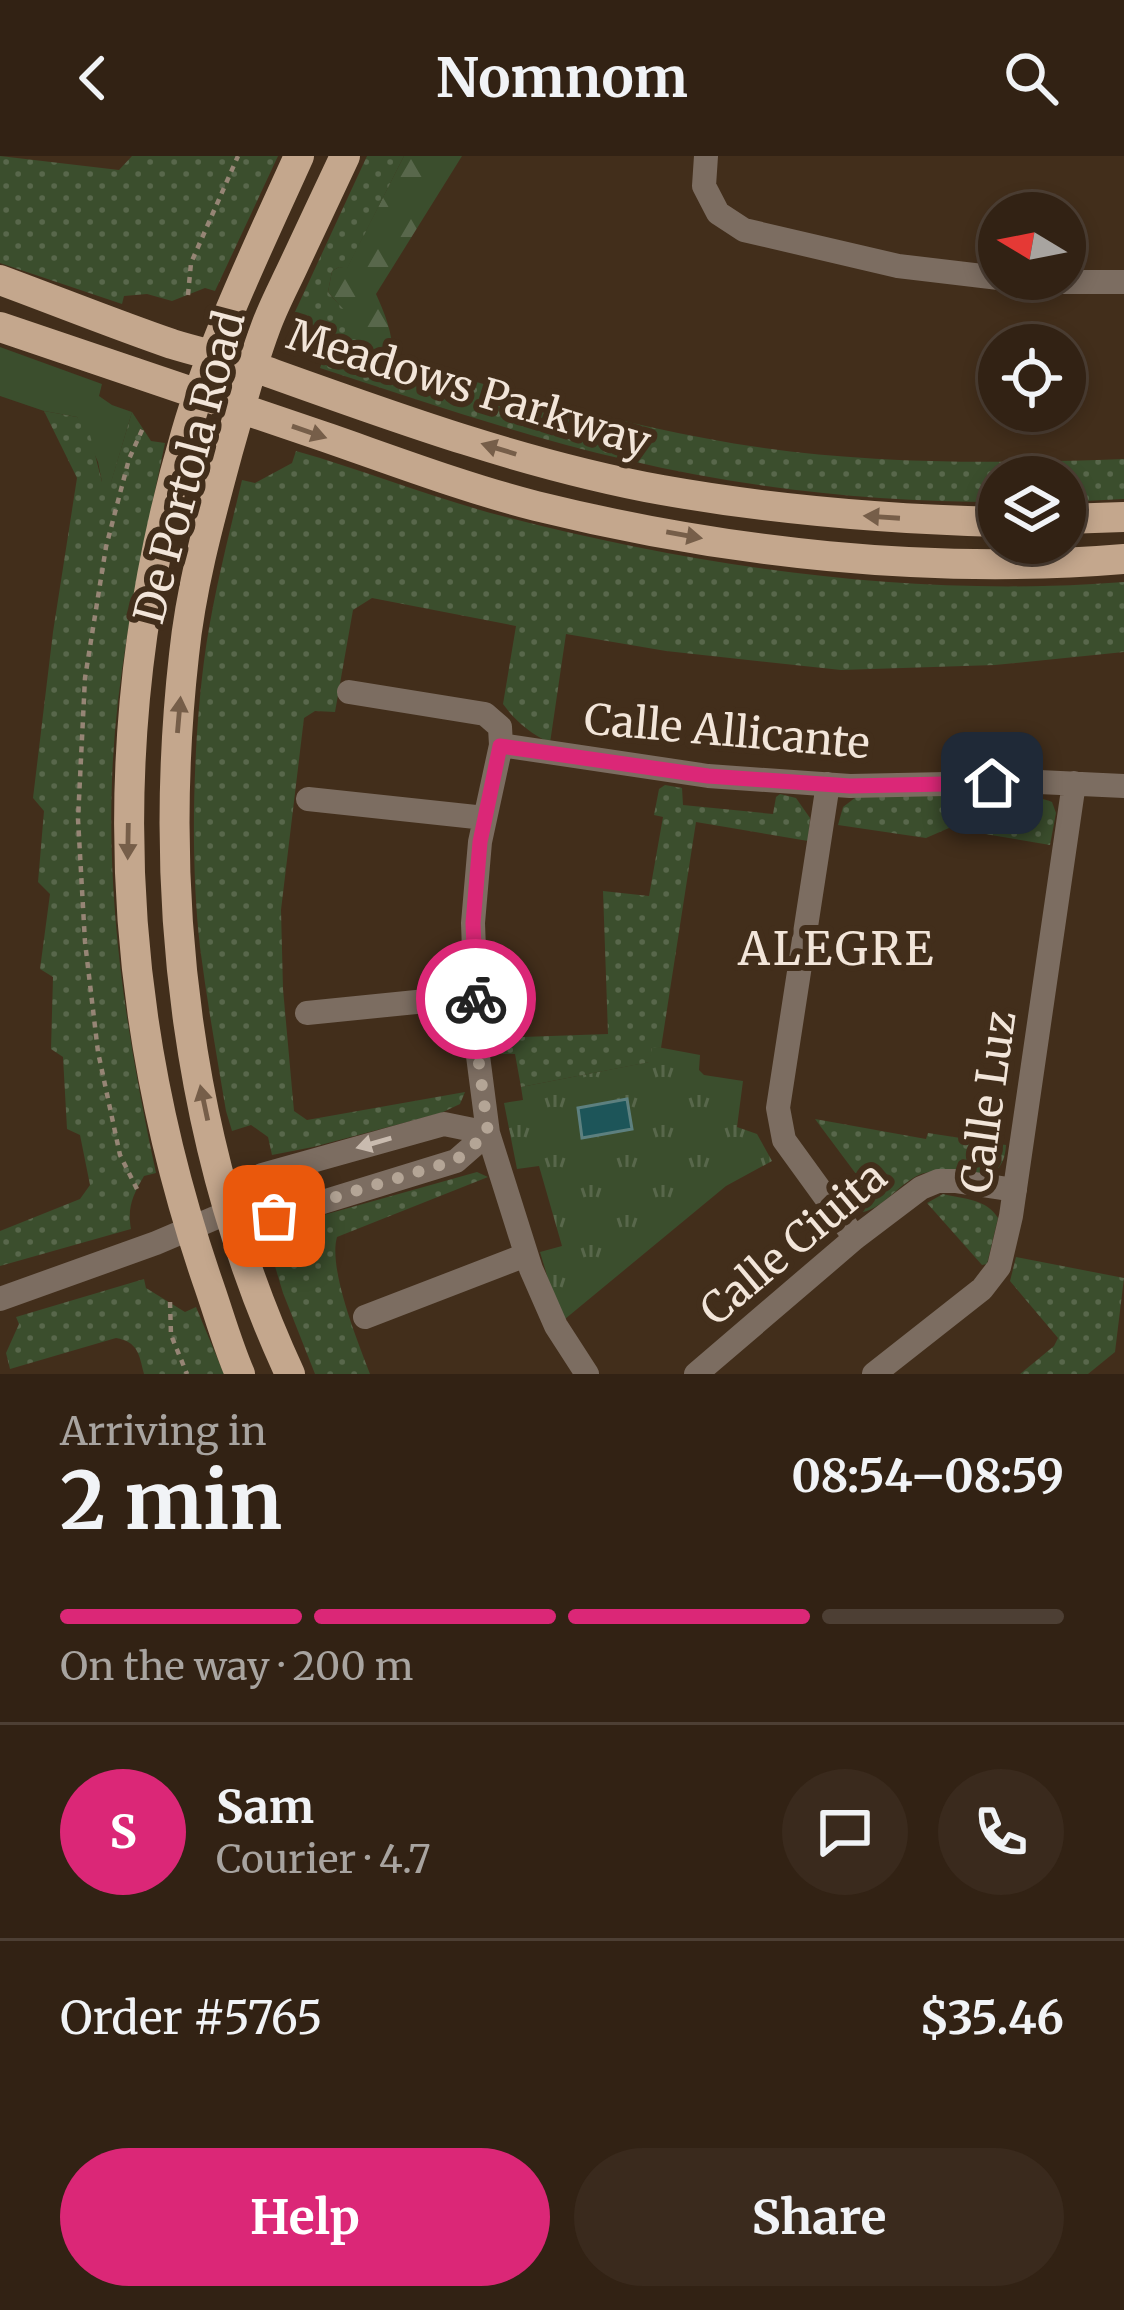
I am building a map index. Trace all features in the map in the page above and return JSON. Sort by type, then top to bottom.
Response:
[{"type":"main road","name":"De Portola Road","points":[[240,1374],[189,1228],[153,1089],[136,976],[128,866],[130,734],[139,640],[160,536],[199,393],[231,306],[299,156]]},
{"type":"main road","name":"De Portola Road","points":[[290,1374],[229,1212],[200,1088],[183,980],[175,873],[175,764],[184,651],[195,587],[239,408],[266,325],[345,156]]},
{"type":"main road","name":"Meadows Parkway","points":[[0,280],[176,345],[543,463],[660,489],[775,507],[978,520]]},
{"type":"main road","name":"Meadows Parkway","points":[[0,327],[534,505],[714,541],[856,558],[938,562],[1124,559]]},
{"type":"main road","points":[[1086,518],[1124,517]]},
{"type":"street","points":[[706,156],[704,186],[718,213],[745,230],[898,266],[978,276]]},
{"type":"street","points":[[1086,282],[1124,281]]},
{"type":"street","points":[[349,692],[485,714],[500,727],[473,923],[478,1056],[488,1133],[526,1255],[556,1326],[587,1374]]},
{"type":"street","name":"Calle Allicante","points":[[500,746],[708,776],[828,784],[1124,786]]},
{"type":"street","name":"Calle Luz","points":[[874,1374],[982,1289],[999,1267],[1015,1190],[1074,783]]},
{"type":"street","points":[[828,784],[778,1108],[784,1140],[855,1238]]},
{"type":"street","points":[[308,799],[485,818]]},
{"type":"street","points":[[307,1012],[476,996]]},
{"type":"street","points":[[229,1212],[262,1174],[445,1124],[488,1133]]},
{"type":"street","points":[[0,1299],[229,1212],[274,1216],[456,1160],[488,1133]]},
{"type":"street","name":"Calle Ciuita","points":[[696,1374],[921,1188],[938,1181],[1015,1190]]},
{"type":"street","points":[[365,1316],[526,1255]]},
{"type":"path","points":[[188,295],[191,263],[238,156]]},
{"type":"path","points":[[137,1189],[120,1155],[98,1052],[78,819],[85,678],[106,547],[129,459],[143,428]]},
{"type":"path","points":[[170,1302],[172,1335],[187,1374]]},
{"type":"green space","points":[[0,156],[119,170],[132,156],[278,156],[215,291],[205,288],[172,301],[147,294],[124,296],[122,304],[0,263]]},
{"type":"green space","points":[[367,156],[404,156],[347,269],[332,271],[328,292],[348,315],[361,349],[371,360],[392,363],[394,358],[587,412],[756,447],[978,461],[978,502],[905,500],[765,486],[550,440],[320,368],[327,348],[309,320],[294,314]]},
{"type":"green space","points":[[404,156],[462,156],[376,294],[392,345],[392,363],[379,362],[363,353],[347,316],[328,292],[332,271],[347,268]]},
{"type":"green space","points":[[0,347],[102,384],[99,396],[132,412],[111,483],[102,482],[77,417],[0,396]]},
{"type":"green space","points":[[44,411],[77,417],[90,435],[102,482],[111,482],[132,412],[151,441],[165,443],[124,653],[114,738],[111,830],[122,978],[156,1173],[144,1176],[134,1195],[131,1229],[0,1266],[0,1231],[80,1199],[90,1185],[80,1135],[67,1129],[63,1057],[51,1049],[53,977],[40,969],[50,894],[38,882],[44,811],[33,798],[77,478]]},
{"type":"green space","points":[[296,451],[506,517],[735,565],[968,586],[1124,582],[1124,652],[995,665],[841,670],[666,651],[566,634],[550,743],[503,704],[516,626],[372,598],[353,610],[335,712],[315,711],[304,718],[281,910],[294,1111],[307,1120],[465,1092],[460,1104],[441,1113],[272,1155],[268,1137],[251,1125],[232,1131],[226,1111],[197,913],[195,766],[207,638],[242,480],[255,483],[292,463]]},
{"type":"green space","points":[[1124,459],[1124,499],[1086,501],[1086,460]]},
{"type":"green space","points":[[665,785],[682,788],[683,805],[773,814],[780,794],[796,798],[810,818],[808,841],[696,822],[661,1048],[652,1047],[650,1062],[521,1087],[515,1054],[493,1054],[491,1045],[497,1038],[608,1034],[603,891],[649,896],[663,817],[654,815],[659,789]]},
{"type":"green space","points":[[860,794],[943,795],[945,818],[1008,817],[1009,800],[1025,796],[1052,802],[1056,813],[1050,845],[949,828],[926,838],[838,825],[843,807]]},
{"type":"green space","points":[[652,1046],[700,1055],[699,1070],[704,1075],[743,1081],[737,1127],[757,1134],[772,1161],[726,1186],[565,1319],[540,1252],[562,1246],[539,1166],[517,1169],[504,1103],[523,1100],[521,1087],[649,1062]]},
{"type":"green space","points":[[815,1119],[926,1139],[928,1133],[1006,1145],[996,1170],[985,1175],[921,1174],[875,1207],[857,1213],[845,1203],[845,1195],[862,1182]]},
{"type":"green space","points":[[477,1172],[488,1177],[337,1237],[340,1286],[370,1374],[315,1374],[274,1263],[294,1256],[299,1241],[295,1223]]},
{"type":"green space","points":[[943,1194],[981,1203],[998,1218],[987,1264],[982,1265],[927,1203]]},
{"type":"green space","points":[[1016,1257],[1124,1278],[1115,1352],[1088,1374],[1020,1374],[1058,1338],[1010,1281]]},
{"type":"green space","points":[[144,1279],[146,1288],[185,1312],[196,1307],[224,1374],[144,1374],[133,1346],[116,1338],[10,1369],[6,1353],[19,1324],[16,1317]]},
{"type":"water","points":[[627,1099],[632,1129],[582,1138],[578,1108]]},
{"type":"way so far","points":[[274,1216],[456,1160],[488,1133],[476,999]]},
{"type":"district","name":"ALEGRE","points":[[837,949]]},
{"type":"route","points":[[476,999],[473,923],[480,842],[500,746],[708,776],[850,786],[992,783]]}]
